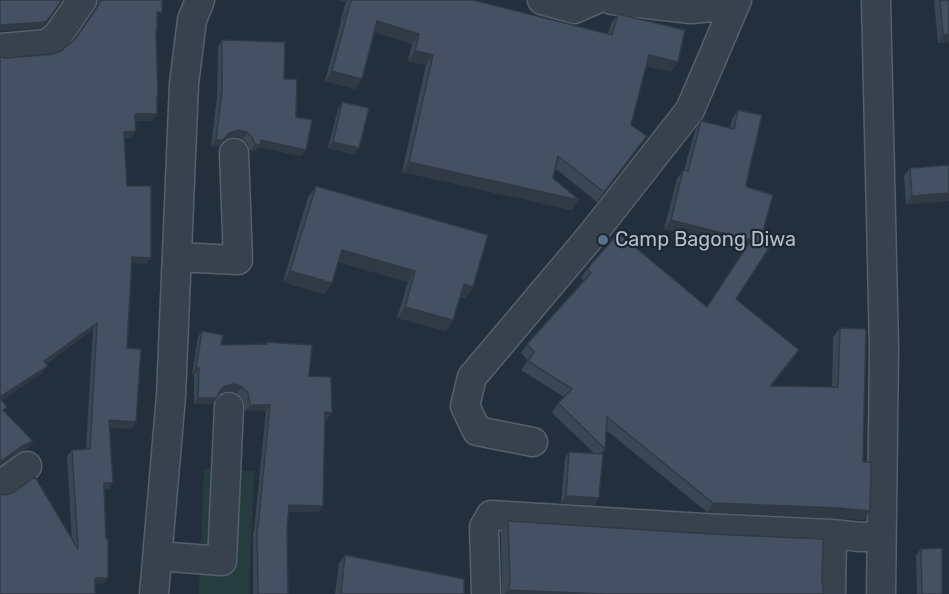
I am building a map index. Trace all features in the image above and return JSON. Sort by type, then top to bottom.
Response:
[{"type":"street","points":[[0,48],[46,44],[58,35],[82,0]]},
{"type":"street","points":[[154,594],[171,396],[184,84],[192,20],[200,0]]},
{"type":"street","points":[[542,0],[574,9],[595,0]]},
{"type":"street","points":[[612,0],[691,9],[712,7],[727,0]]},
{"type":"street","points":[[533,442],[477,431],[465,406],[472,377],[591,236],[690,110],[737,0]]},
{"type":"street","points":[[876,0],[884,348],[881,594]]},
{"type":"street","points":[[177,257],[238,260],[234,153]]},
{"type":"street","points":[[158,556],[222,561],[230,407]]},
{"type":"street","points":[[0,485],[27,466]]},
{"type":"street","points":[[486,594],[484,527],[490,515],[861,537],[881,536]]},
{"type":"street","points":[[831,594],[832,534]]},
{"type":"green space","points":[[204,469],[254,471],[249,594],[199,594]]},
{"type":"building","points":[[0,0],[62,0],[45,22],[0,26]]},
{"type":"building","points":[[101,0],[162,0],[162,12],[157,12],[156,31],[157,114],[135,114],[136,131],[124,132],[127,186],[151,186],[151,258],[132,257],[127,348],[141,349],[136,422],[109,420],[113,483],[104,483],[108,578],[95,578],[95,594],[0,594],[0,494],[14,492],[35,477],[78,549],[72,450],[90,449],[97,323],[44,361],[48,366],[0,397],[0,57],[53,54],[61,51],[76,38]]},
{"type":"building","points":[[351,0],[473,0],[612,35],[618,14],[685,30],[678,62],[649,55],[631,125],[647,136],[604,192],[558,156],[553,178],[579,200],[409,162],[433,55],[415,51],[419,34],[377,21],[362,79],[332,71]]},
{"type":"building","points":[[940,0],[949,0],[949,34],[943,35]]},
{"type":"building","points":[[222,40],[285,42],[284,79],[297,79],[296,117],[312,120],[306,150],[261,140],[260,145],[255,144],[247,132],[238,130],[229,133],[223,140],[216,140],[222,90]]},
{"type":"building","points":[[342,102],[369,108],[359,148],[333,142]]},
{"type":"building","points":[[738,110],[762,115],[746,185],[773,195],[763,231],[775,239],[736,299],[799,350],[770,386],[838,387],[840,328],[866,329],[863,462],[871,462],[870,511],[713,503],[607,417],[605,449],[558,403],[572,389],[528,361],[534,352],[527,344],[591,273],[587,269],[618,233],[707,307],[751,240],[671,220],[683,170],[688,171],[701,121],[734,129]]},
{"type":"building","points":[[949,165],[949,193],[912,196],[910,168]]},
{"type":"building","points":[[316,186],[488,235],[473,287],[464,284],[453,320],[405,307],[415,271],[342,250],[332,283],[290,271]]},
{"type":"building","points":[[202,331],[223,335],[221,345],[267,344],[267,342],[312,345],[309,376],[331,377],[332,413],[325,412],[323,506],[289,505],[288,594],[258,594],[257,527],[270,405],[250,405],[248,393],[235,384],[225,386],[217,398],[198,398],[199,368],[196,368]]},
{"type":"building","points":[[0,398],[7,407],[3,410],[33,441],[0,462]]},
{"type":"building","points":[[569,452],[603,454],[599,498],[566,496]]},
{"type":"building","points":[[508,521],[823,539],[823,594],[603,594],[508,590],[510,583]]},
{"type":"building","points":[[942,548],[942,594],[922,594],[921,549]]},
{"type":"building","points":[[345,555],[464,579],[464,594],[341,594]]},
{"type":"place","name":"Camp Bagong Diwa","points":[[603,240]]}]
